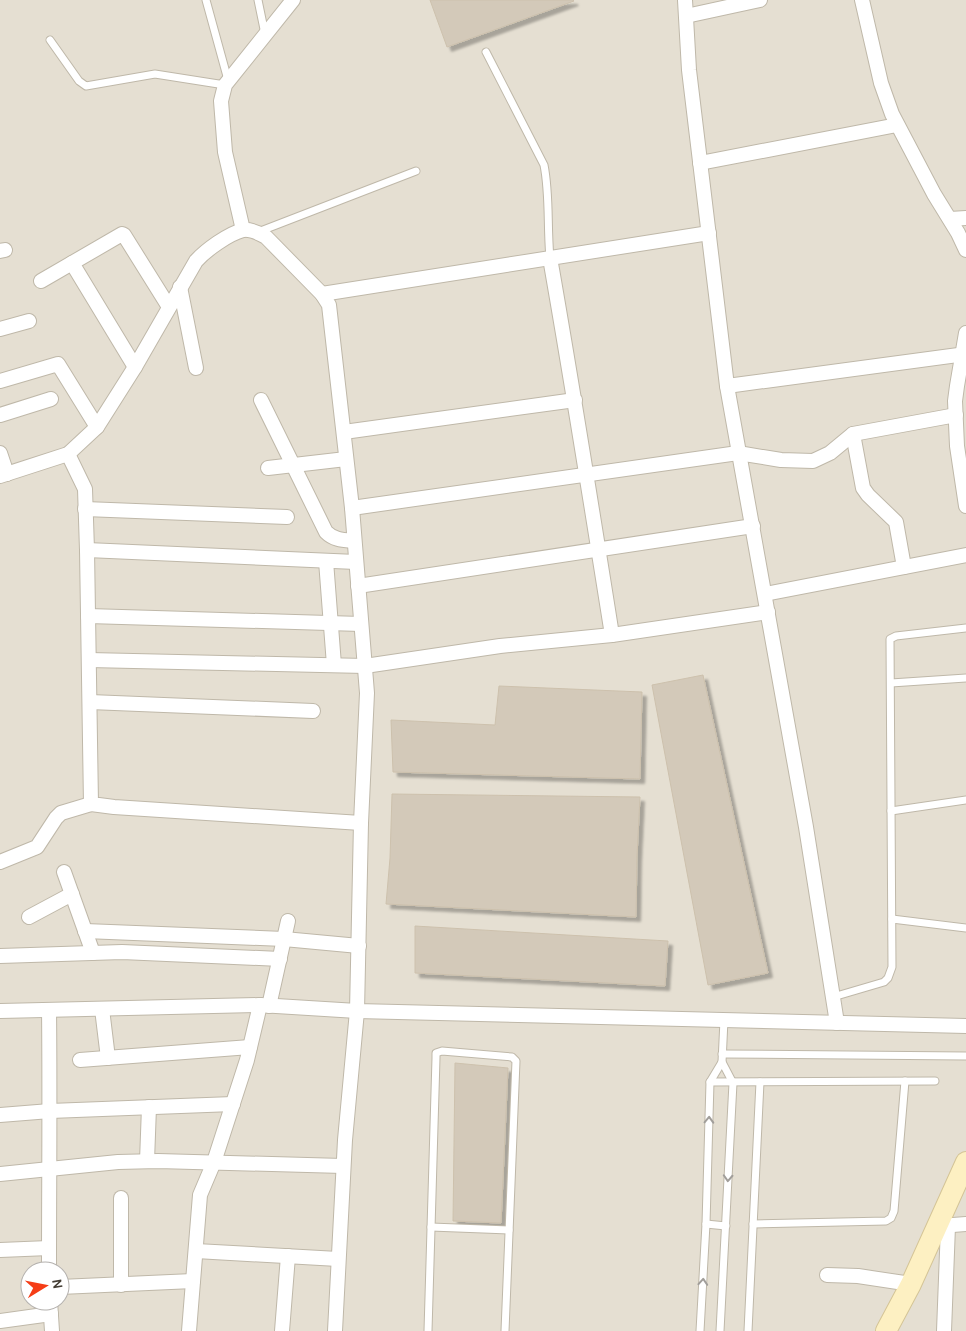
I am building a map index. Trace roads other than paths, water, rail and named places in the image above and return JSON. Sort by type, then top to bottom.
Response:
[{"type":"street","points":[[243,230],[225,152],[221,101],[226,83],[293,0]]},
{"type":"street","points":[[685,0],[689,70],[727,386],[765,594],[836,1022]]},
{"type":"street","points":[[686,16],[760,0]]},
{"type":"street","points":[[862,0],[881,83],[897,125],[966,250]]},
{"type":"street","points":[[700,163],[897,125]]},
{"type":"street","points":[[950,219],[966,218]]},
{"type":"street","points":[[0,452],[3,475],[68,454],[97,427],[135,367],[196,261],[203,253],[243,230],[258,232],[266,237],[322,294],[328,305],[352,508],[367,693],[361,823],[357,1010],[344,1166],[335,1331]]},
{"type":"street","points":[[322,294],[709,233]]},
{"type":"street","points":[[41,281],[122,234],[169,307]]},
{"type":"street","points":[[550,258],[575,400],[585,474],[612,635]]},
{"type":"street","points":[[72,263],[135,367]]},
{"type":"street","points":[[180,288],[196,368]]},
{"type":"street","points":[[0,329],[29,321]]},
{"type":"street","points":[[966,333],[964,354],[956,386],[957,446],[966,506]]},
{"type":"street","points":[[727,386],[964,354]]},
{"type":"street","points":[[0,381],[58,364],[97,427]]},
{"type":"street","points":[[0,415],[51,399]]},
{"type":"street","points":[[261,400],[326,532],[336,539],[354,541]]},
{"type":"street","points":[[344,432],[575,400]]},
{"type":"street","points":[[352,508],[738,453],[781,460],[813,461],[830,454],[853,434],[956,416]]},
{"type":"street","points":[[853,434],[863,488],[896,522],[904,567]]},
{"type":"street","points":[[68,454],[85,489],[92,804]]},
{"type":"street","points":[[268,468],[346,459]]},
{"type":"street","points":[[85,509],[287,517]]},
{"type":"street","points":[[358,586],[753,526]]},
{"type":"street","points":[[87,550],[356,562]]},
{"type":"street","points":[[765,594],[966,555]]},
{"type":"street","points":[[326,561],[334,665]]},
{"type":"street","points":[[89,660],[365,666],[500,646],[612,635],[768,612]]},
{"type":"street","points":[[88,616],[361,624]]},
{"type":"street","points":[[90,702],[313,711]]},
{"type":"street","points":[[0,862],[37,847],[61,813],[92,804],[361,823]]},
{"type":"street","points":[[64,872],[93,953]]},
{"type":"street","points":[[29,917],[72,894]]},
{"type":"street","points":[[189,1331],[200,1195],[214,1162],[280,959],[288,922]]},
{"type":"street","points":[[85,931],[284,939],[359,946]]},
{"type":"street","points":[[0,956],[176,953],[280,959]]},
{"type":"street","points":[[0,1011],[264,1006],[966,1026]]},
{"type":"street","points":[[102,1009],[108,1058]]},
{"type":"street","points":[[49,1010],[50,1261]]},
{"type":"street","points":[[80,1060],[250,1047]]},
{"type":"street","points":[[0,1115],[233,1104]]},
{"type":"street","points":[[147,1161],[149,1107]]},
{"type":"street","points":[[0,1174],[48,1168],[147,1161],[344,1166]]},
{"type":"street","points":[[886,1331],[942,1226],[966,1162]]},
{"type":"street","points":[[121,1198],[121,1285]]},
{"type":"street","points":[[942,1226],[966,1224]]},
{"type":"street","points":[[942,1226],[944,1331]]},
{"type":"street","points":[[0,1250],[49,1248]]},
{"type":"street","points":[[196,1251],[338,1259]]},
{"type":"street","points":[[282,1331],[288,1256]]},
{"type":"street","points":[[827,1275],[858,1276],[911,1284]]},
{"type":"street","points":[[70,1287],[193,1281]]},
{"type":"street","points":[[0,1321],[39,1311]]},
{"type":"street","points":[[51,1311],[52,1331]]},
{"type":"lane","points":[[50,40],[79,81],[86,86],[155,74],[226,83],[206,0]]},
{"type":"lane","points":[[258,0],[265,34]]},
{"type":"lane","points":[[486,52],[544,165],[550,258]]},
{"type":"lane","points":[[258,232],[416,171]]},
{"type":"lane","points":[[833,998],[879,984],[888,978],[892,967],[890,642],[892,637],[966,628]]},
{"type":"lane","points":[[891,683],[966,678]]},
{"type":"lane","points":[[891,810],[966,800]]},
{"type":"lane","points":[[892,919],[966,928]]},
{"type":"lane","points":[[700,1331],[706,1224],[710,1082],[722,1058],[724,1020]]},
{"type":"lane","points":[[428,1331],[436,1053],[442,1051],[512,1057],[516,1061],[505,1331]]},
{"type":"lane","points":[[722,1058],[966,1056]]},
{"type":"lane","points":[[720,1331],[733,1083],[722,1058]]},
{"type":"lane","points":[[753,1224],[886,1221],[891,1218],[894,1211],[905,1081]]},
{"type":"lane","points":[[710,1082],[935,1081]]},
{"type":"lane","points":[[748,1331],[760,1082]]},
{"type":"lane","points":[[706,1224],[726,1226]]},
{"type":"lane","points":[[431,1227],[509,1230]]}]
